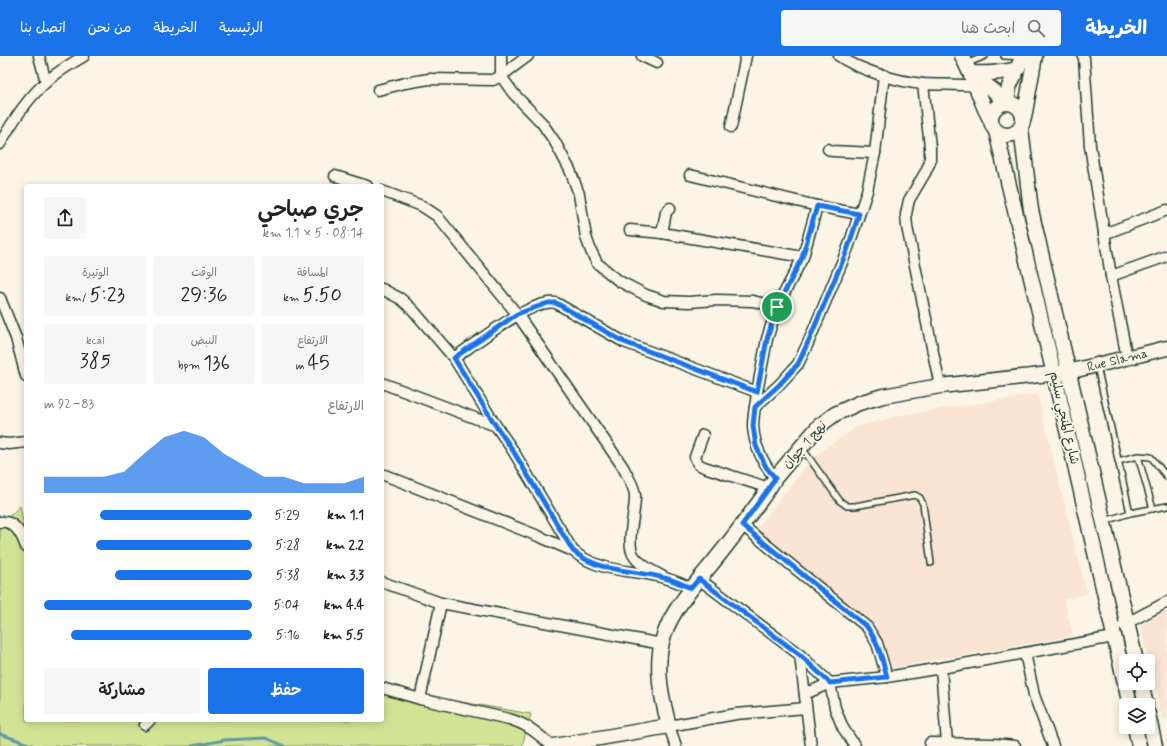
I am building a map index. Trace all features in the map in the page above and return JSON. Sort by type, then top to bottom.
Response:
[{"type":"main road","points":[[971,73],[997,73],[1024,60]]},
{"type":"main road","points":[[1005,102],[1009,87],[1024,60]]},
{"type":"main road","name":"شارع المنجي سليم","points":[[1024,60],[1022,123],[1031,210],[1134,654]]},
{"type":"main road","points":[[971,73],[994,91],[1005,102],[1016,105],[1020,109],[1022,123],[1016,133],[1009,135],[1002,134],[993,126],[993,111],[999,104],[1005,102]]},
{"type":"main road","name":"شارع المنجي سليم","points":[[971,73],[993,126],[1054,374],[1128,698]]},
{"type":"main road","name":"Rue Slama","points":[[1068,372],[1167,348]]},
{"type":"main road","name":"نهج 1 جوان","points":[[669,726],[662,700],[659,672],[662,644],[670,619],[772,483],[819,426],[835,414],[859,403],[883,396],[940,386],[1068,372]]},
{"type":"main road","points":[[553,746],[669,726]]},
{"type":"main road","points":[[1136,734],[1139,746]]},
{"type":"main road","points":[[1153,734],[1156,746]]},
{"type":"street","points":[[39,56],[46,82]]},
{"type":"street","points":[[0,144],[29,99],[46,82],[84,56]]},
{"type":"street","points":[[500,56],[501,76],[513,93],[542,123],[555,142],[570,170],[579,194],[586,237],[597,263],[619,281],[646,295],[664,301],[689,302],[753,300],[777,307]]},
{"type":"street","points":[[378,90],[429,79],[493,80],[501,76],[528,56]]},
{"type":"street","points":[[642,56],[657,63]]},
{"type":"street","points":[[730,127],[746,56]]},
{"type":"street","points":[[839,56],[855,65],[884,75],[923,84],[971,73]]},
{"type":"street","points":[[1083,56],[1090,146],[1111,276],[1127,358]]},
{"type":"street","points":[[755,407],[779,385],[798,364],[848,248],[867,191],[875,153],[884,75]]},
{"type":"street","points":[[923,84],[930,148],[930,162],[909,200],[906,214],[907,227],[940,386]]},
{"type":"street","points":[[828,148],[832,150],[875,153]]},
{"type":"street","points":[[690,175],[817,206],[859,214]]},
{"type":"street","points":[[335,176],[361,184]]},
{"type":"street","points":[[384,193],[422,206],[437,216],[517,314],[623,467],[632,485],[635,494],[635,503],[630,546],[634,556],[650,569],[667,579]]},
{"type":"street","points":[[772,483],[756,446],[753,426],[757,392],[767,339],[777,307],[802,258],[817,206]]},
{"type":"street","points":[[662,233],[666,212],[670,208]]},
{"type":"street","points":[[1104,234],[1167,210]]},
{"type":"street","points":[[630,230],[662,233],[802,258]]},
{"type":"street","points":[[1111,276],[1167,256]]},
{"type":"street","points":[[384,290],[401,299],[413,310],[454,358],[512,449],[573,551]]},
{"type":"street","points":[[0,298],[16,338],[24,368]]},
{"type":"street","points":[[454,358],[517,314],[548,303],[556,303],[624,342],[757,392]]},
{"type":"street","points":[[384,384],[496,426]]},
{"type":"street","points":[[703,435],[695,457],[698,464],[704,468],[772,483]]},
{"type":"street","points":[[0,444],[24,442]]},
{"type":"street","points":[[384,475],[538,536],[573,551],[584,559],[599,566],[695,584],[800,655],[830,683],[835,708],[843,728],[855,746]]},
{"type":"street","points":[[0,522],[7,522],[19,530],[24,540]]},
{"type":"street","points":[[742,525],[867,627],[877,643],[887,677]]},
{"type":"street","points":[[384,583],[441,603],[662,644]]},
{"type":"street","points":[[805,694],[830,683],[887,677],[941,668],[1025,653],[1113,633],[1167,602]]},
{"type":"street","points":[[420,699],[441,603]]},
{"type":"street","points":[[1025,653],[1034,695],[1053,746]]},
{"type":"street","points":[[800,655],[810,746]]},
{"type":"street","points":[[941,668],[947,743]]},
{"type":"street","points":[[384,689],[420,699],[509,718],[521,722],[553,746]]},
{"type":"street","points":[[676,746],[669,726],[736,714],[806,708]]},
{"type":"street","points":[[930,743],[1014,746]]},
{"type":"lane","points":[[971,73],[985,56]]},
{"type":"lane","points":[[1004,56],[1024,60]]},
{"type":"lane","points":[[1097,365],[1130,513]]},
{"type":"lane","points":[[802,447],[840,501],[847,506],[855,506],[915,495],[920,498],[923,504],[931,563]]},
{"type":"lane","points":[[1118,461],[1138,456],[1151,457],[1167,477]]},
{"type":"lane","points":[[1138,456],[1153,509]]},
{"type":"lane","points":[[1104,522],[1130,513],[1167,506]]},
{"type":"shaded area","points":[[1037,394],[1087,594],[1064,599],[1073,636],[884,669],[876,625],[753,533],[813,457],[856,427],[898,416]]},
{"type":"shaded area","points":[[1167,610],[1167,719],[1163,720],[1155,687],[1155,654],[1147,654],[1140,625]]},
{"type":"green space","points":[[20,506],[24,526],[24,722],[384,722],[384,685],[427,696],[531,714],[522,746],[0,746],[0,525]]},
{"type":"waterway","points":[[0,734],[34,746]]},
{"type":"waterway","points":[[192,746],[225,740],[266,738],[284,746]]},
{"type":"route","points":[[817,206],[859,214],[848,248],[798,364],[779,385],[755,407],[753,426],[756,446],[766,467],[775,478],[742,525],[867,627],[877,643],[887,677],[830,683],[800,655],[699,579],[691,588],[667,579],[599,566],[584,559],[573,551],[512,449],[454,358],[517,314],[553,302],[624,342],[742,385],[757,392],[767,339],[777,307],[802,258],[817,206]]}]
